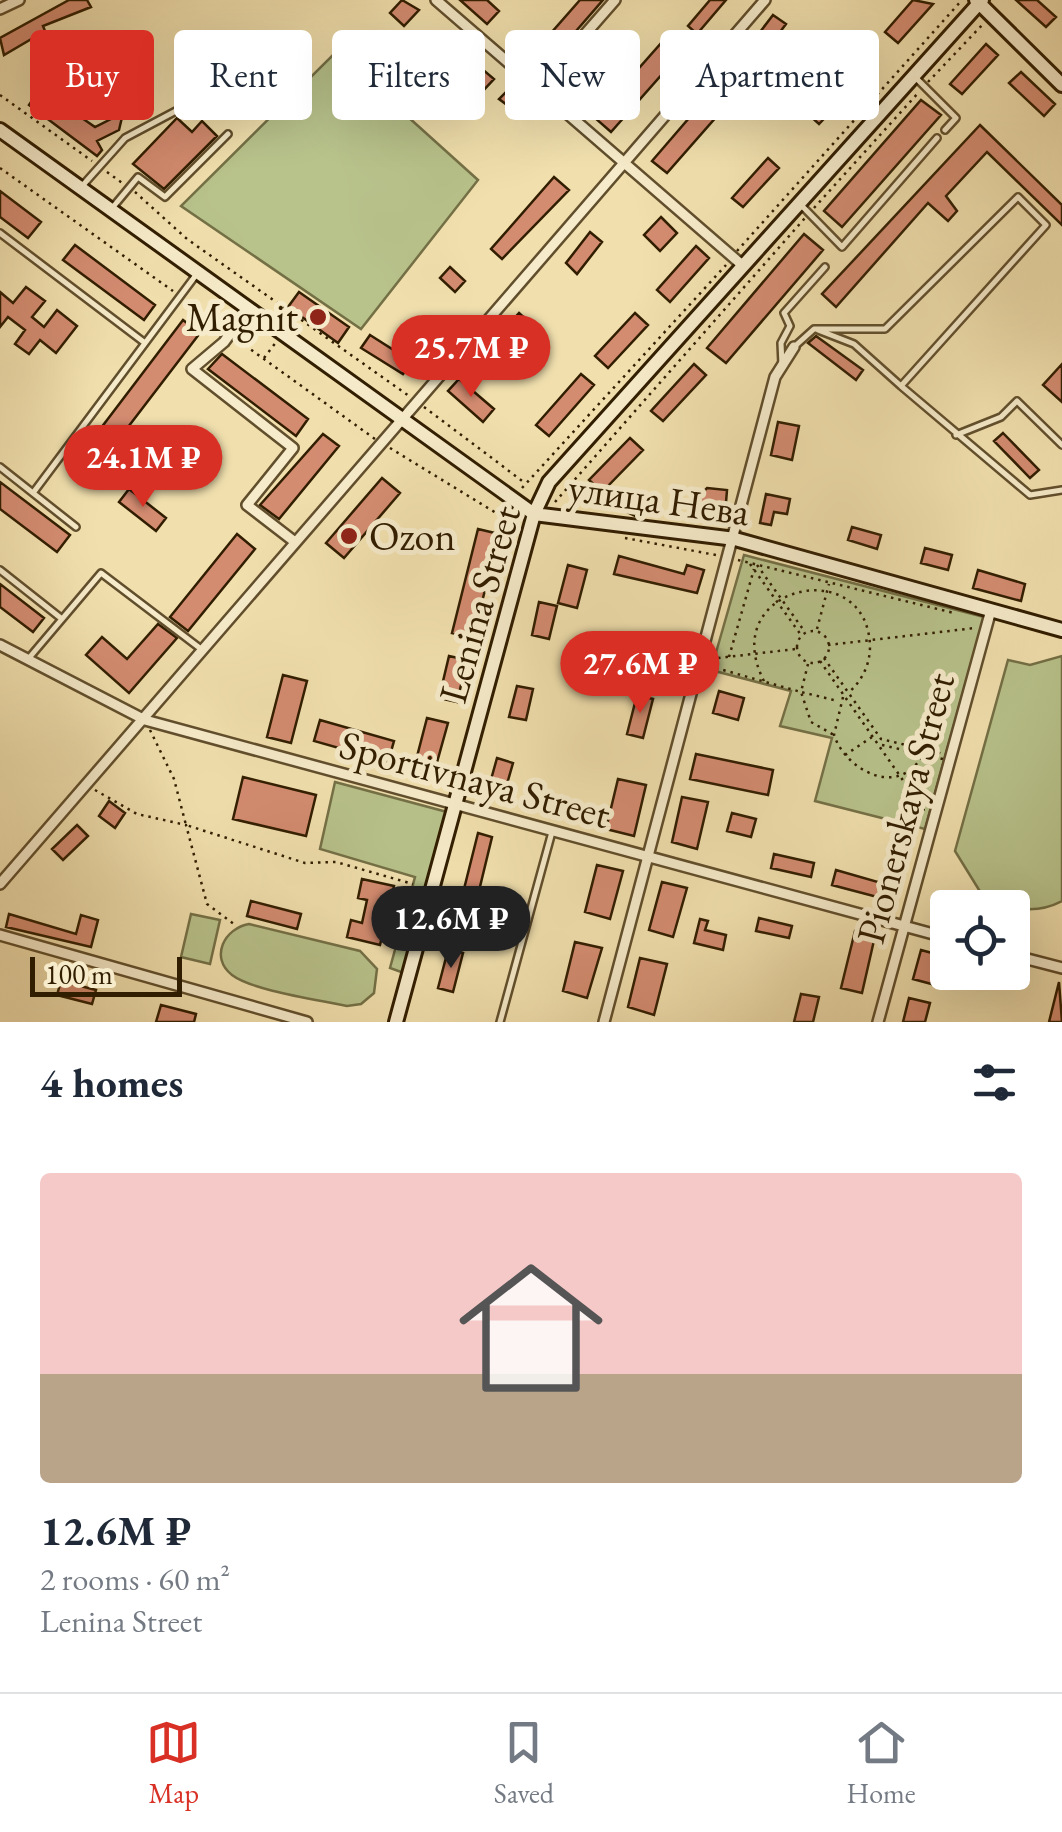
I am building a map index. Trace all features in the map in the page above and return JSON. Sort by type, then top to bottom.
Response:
[{"type":"main road","name":"Lenina Street","points":[[396,1022],[534,514],[549,482],[737,260],[798,202],[979,1]]},
{"type":"main road","points":[[979,1],[1062,85]]},
{"type":"main road","name":"улица Нева","points":[[0,130],[534,514],[735,539],[989,616],[1062,630]]},
{"type":"street","points":[[0,10],[19,0]]},
{"type":"street","points":[[436,0],[505,60]]},
{"type":"street","points":[[589,30],[615,0]]},
{"type":"street","points":[[0,884],[146,720],[294,542],[765,0]]},
{"type":"street","points":[[575,120],[737,260]]},
{"type":"street","points":[[249,308],[230,334],[192,369],[293,448],[247,505],[294,542]]},
{"type":"street","points":[[604,1022],[730,558],[775,376],[794,346]]},
{"type":"street","name":"Pionerskaya Street","points":[[878,1022],[989,616]]},
{"type":"street","name":"Sportivnaya Street","points":[[0,645],[146,720],[930,933]]},
{"type":"street","points":[[0,935],[307,1022]]},
{"type":"street","points":[[1030,960],[1062,968]]},
{"type":"lane","points":[[913,76],[927,84],[956,118],[945,130]]},
{"type":"lane","points":[[81,188],[125,138],[174,112]]},
{"type":"lane","points":[[111,210],[138,177],[165,197],[228,134]]},
{"type":"lane","points":[[798,202],[842,247],[938,138]]},
{"type":"lane","points":[[794,346],[814,328],[885,329],[1018,197],[1046,225],[902,386]]},
{"type":"lane","points":[[0,233],[145,343]]},
{"type":"lane","points":[[782,365],[781,343],[790,326],[784,312],[825,268]]},
{"type":"lane","points":[[33,493],[198,272]]},
{"type":"lane","points":[[814,328],[854,344],[1030,495],[1062,490]]},
{"type":"lane","points":[[956,435],[1001,417],[1017,401],[1062,446]]},
{"type":"lane","points":[[0,468],[76,527]]},
{"type":"lane","points":[[0,570],[62,618]]},
{"type":"lane","points":[[30,658],[101,572],[204,651]]},
{"type":"lane","points":[[500,1022],[552,831]]},
{"type":"path","points":[[0,95],[129,188],[187,239],[418,402],[523,485],[542,471],[737,260],[962,0]]},
{"type":"path","points":[[555,502],[979,26],[994,19]]},
{"type":"path","points":[[0,168],[382,444],[501,516],[512,508]]},
{"type":"path","points":[[290,324],[296,316]]},
{"type":"path","points":[[264,359],[278,340]]},
{"type":"path","points":[[616,536],[749,563],[804,635]]},
{"type":"path","points":[[755,567],[989,616]]},
{"type":"path","points":[[729,656],[755,567]]},
{"type":"path","points":[[816,632],[829,582]]},
{"type":"path","points":[[764,681],[754,654],[758,625],[779,600],[804,590],[827,591],[853,605],[869,640],[866,670],[840,702],[834,735],[843,756],[865,773],[899,774],[917,764],[923,754]]},
{"type":"path","points":[[828,645],[977,628]]},
{"type":"path","points":[[797,648],[804,635],[816,632]]},
{"type":"path","points":[[816,632],[828,645]]},
{"type":"path","points":[[822,660],[828,645]]},
{"type":"path","points":[[718,658],[797,648]]},
{"type":"path","points":[[797,648],[808,662]]},
{"type":"path","points":[[822,660],[930,819]]},
{"type":"path","points":[[808,662],[822,660]]},
{"type":"path","points":[[808,662],[801,692],[811,722],[834,735]]},
{"type":"path","points":[[716,668],[840,702]]},
{"type":"path","points":[[846,694],[881,738],[950,758]]},
{"type":"path","points":[[146,720],[174,780],[208,904],[234,924]]},
{"type":"path","points":[[843,756],[873,736]]},
{"type":"path","points":[[878,744],[950,758]]},
{"type":"path","points":[[86,786],[137,814],[186,825],[305,863],[336,862],[413,884]]},
{"type":"green space","points":[[332,56],[332,120],[411,120],[478,180],[361,329],[181,206],[268,120],[312,120],[312,76]]},
{"type":"green space","points":[[744,555],[984,617],[925,829],[815,801],[832,738],[780,726],[791,691],[711,670]]},
{"type":"green space","points":[[1062,656],[1062,901],[1033,909],[1030,890],[979,890],[955,851],[1008,660],[1030,665]]},
{"type":"green space","points":[[335,782],[447,812],[404,973],[390,968],[415,877],[320,849]]},
{"type":"green space","points":[[191,914],[220,920],[210,964],[181,957]]},
{"type":"green space","points":[[249,924],[360,951],[377,969],[374,993],[361,1004],[347,1006],[242,981],[225,968],[221,952],[233,931]]},
{"type":"building","points":[[69,0],[87,0],[91,7],[43,26],[45,30],[30,30],[30,40],[4,55],[0,38]]},
{"type":"building","points":[[402,0],[419,10],[404,26],[390,13]]},
{"type":"building","points":[[460,0],[487,0],[499,11],[487,24]]},
{"type":"building","points":[[580,0],[603,0],[577,30],[554,30]]},
{"type":"building","points":[[710,0],[726,0],[700,30],[688,26]]},
{"type":"building","points":[[913,0],[933,4],[898,43],[885,32]]},
{"type":"building","points":[[1016,0],[1037,0],[1056,17],[1046,27]]},
{"type":"building","points":[[773,15],[786,24],[782,30],[762,30]]},
{"type":"building","points":[[660,44],[660,76],[640,99],[640,67]]},
{"type":"building","points":[[986,44],[998,55],[962,94],[950,84]]},
{"type":"building","points":[[485,71],[494,79],[485,89]]},
{"type":"building","points":[[1021,72],[1055,104],[1044,116],[1009,83]]},
{"type":"building","points":[[921,100],[941,115],[842,227],[824,211]]},
{"type":"building","points":[[49,120],[85,120],[95,127],[109,120],[121,120],[119,130],[97,141],[102,150],[97,156]]},
{"type":"building","points":[[175,120],[192,132],[202,121],[217,136],[164,189],[133,164]]},
{"type":"building","points":[[597,120],[622,120],[611,132]]},
{"type":"building","points":[[687,120],[713,120],[667,173],[652,161]]},
{"type":"building","points":[[980,125],[1062,205],[1062,225],[987,152],[946,196],[957,211],[948,221],[928,203],[836,307],[822,294]]},
{"type":"building","points":[[768,158],[779,168],[743,207],[732,198]]},
{"type":"building","points":[[554,177],[569,190],[502,259],[491,249]]},
{"type":"building","points":[[0,191],[41,222],[28,238],[0,217]]},
{"type":"building","points":[[661,217],[677,233],[660,251],[644,235]]},
{"type":"building","points":[[590,232],[602,242],[577,274],[566,263]]},
{"type":"building","points":[[804,234],[823,250],[726,363],[707,348]]},
{"type":"building","points":[[75,245],[155,305],[144,320],[63,260]]},
{"type":"building","points":[[696,246],[709,258],[670,302],[657,290]]},
{"type":"building","points":[[450,267],[465,281],[455,292],[440,278]]},
{"type":"building","points":[[26,287],[45,301],[32,317],[44,327],[57,310],[77,326],[56,353],[40,340],[29,354],[15,344],[25,330],[8,317],[0,327],[0,292],[13,303]]},
{"type":"building","name":"Magnit","points":[[299,292],[349,327],[338,343],[288,307]]},
{"type":"building","points":[[519,313],[530,323],[514,340],[504,330]]},
{"type":"building","points":[[635,313],[648,325],[608,368],[595,356]]},
{"type":"building","points":[[183,320],[200,333],[99,465],[82,453]]},
{"type":"building","points":[[370,335],[400,354],[411,341],[422,350],[403,374],[361,348]]},
{"type":"building","points":[[816,336],[863,370],[856,380],[808,343]]},
{"type":"building","points":[[222,354],[308,419],[296,436],[208,369]]},
{"type":"building","points":[[694,364],[706,375],[663,421],[651,411]]},
{"type":"building","points":[[1062,364],[1062,402],[1043,385]]},
{"type":"building","points":[[581,374],[594,385],[549,436],[536,425]]},
{"type":"building","points":[[459,379],[494,409],[483,422],[448,391]]},
{"type":"building","points":[[778,422],[799,426],[792,460],[771,455]]},
{"type":"building","points":[[1003,433],[1039,470],[1030,478],[994,441]]},
{"type":"building","points":[[323,434],[339,446],[279,519],[260,505]]},
{"type":"building","points":[[630,438],[643,450],[602,492],[589,480]]},
{"type":"building","points":[[382,478],[400,493],[344,558],[326,543]]},
{"type":"building","points":[[0,482],[70,535],[57,552],[0,509]]},
{"type":"building","points":[[707,488],[727,490],[725,515],[694,512],[695,500]]},
{"type":"building","points":[[129,489],[166,518],[156,531],[119,502]]},
{"type":"building","points":[[626,493],[643,507],[635,516],[615,506]]},
{"type":"building","points":[[766,494],[790,499],[787,514],[774,512],[771,525],[760,523]]},
{"type":"building","points":[[852,527],[881,535],[877,549],[848,540]]},
{"type":"building","points":[[478,529],[499,534],[473,638],[452,633]]},
{"type":"building","points":[[237,534],[255,549],[188,631],[170,617]]},
{"type":"building","points":[[925,548],[952,555],[948,570],[921,563]]},
{"type":"building","points":[[619,556],[684,574],[687,565],[704,570],[697,593],[614,574]]},
{"type":"building","points":[[568,565],[587,570],[577,608],[558,603]]},
{"type":"building","points":[[978,570],[1025,584],[1021,601],[973,588]]},
{"type":"building","points":[[0,584],[44,618],[33,632],[0,607]]},
{"type":"building","points":[[539,602],[557,606],[549,639],[532,635]]},
{"type":"building","points":[[158,624],[177,638],[129,693],[86,655],[102,637],[127,659]]},
{"type":"building","points":[[449,656],[467,660],[457,702],[439,698]]},
{"type":"building","points":[[283,675],[307,681],[291,743],[267,737]]},
{"type":"building","points":[[517,686],[533,689],[526,720],[509,717]]},
{"type":"building","points":[[719,691],[744,698],[738,720],[713,713]]},
{"type":"building","points":[[637,695],[653,699],[643,738],[627,734]]},
{"type":"building","points":[[427,718],[448,723],[434,773],[414,768]]},
{"type":"building","points":[[320,720],[394,741],[388,762],[314,741]]},
{"type":"building","points":[[696,754],[773,770],[768,795],[690,779]]},
{"type":"building","points":[[497,758],[513,763],[503,798],[487,794]]},
{"type":"building","points":[[243,777],[316,795],[306,836],[233,819]]},
{"type":"building","points":[[618,779],[646,785],[634,836],[606,829]]},
{"type":"building","points":[[682,797],[708,802],[697,849],[672,842]]},
{"type":"building","points":[[109,801],[125,813],[115,828],[99,816]]},
{"type":"building","points":[[732,813],[756,819],[751,837],[727,831]]},
{"type":"building","points":[[77,825],[88,836],[63,860],[52,849]]},
{"type":"building","points":[[478,833],[492,837],[470,928],[455,925]]},
{"type":"building","points":[[774,854],[814,863],[811,877],[771,868]]},
{"type":"building","points":[[597,865],[623,871],[610,919],[585,912]]},
{"type":"building","points":[[836,870],[885,884],[881,898],[832,885]]},
{"type":"building","points":[[362,879],[394,886],[380,945],[347,937],[351,920],[362,923],[367,900],[358,898]]},
{"type":"building","points":[[662,882],[687,888],[673,937],[649,930]]},
{"type":"building","points":[[251,901],[301,914],[297,929],[247,916]]},
{"type":"building","points":[[9,914],[76,934],[81,915],[98,920],[91,947],[6,927]]},
{"type":"building","points":[[759,918],[792,926],[789,938],[756,931]]},
{"type":"building","points":[[700,919],[708,921],[705,930],[726,935],[723,950],[694,943]]},
{"type":"building","points":[[855,931],[875,936],[862,993],[841,988]]},
{"type":"building","points":[[575,942],[602,948],[587,998],[563,991]]},
{"type":"building","points":[[448,950],[463,953],[453,992],[438,988]]},
{"type":"building","points":[[921,950],[930,952],[930,984],[913,979]]},
{"type":"building","points":[[640,958],[667,964],[654,1015],[628,1007]]},
{"type":"building","points":[[61,981],[96,990],[92,1004],[57,995]]},
{"type":"building","points":[[1059,982],[1062,1022],[1049,1022]]},
{"type":"building","points":[[801,994],[819,997],[813,1022],[794,1022]]},
{"type":"building","points":[[909,998],[930,1003],[925,1022],[903,1022]]},
{"type":"building","points":[[161,1005],[196,1014],[194,1022],[156,1022]]},
{"type":"place","name":"Magnit","points":[[318,317]]},
{"type":"place","name":"Ozon","points":[[349,536]]}]
